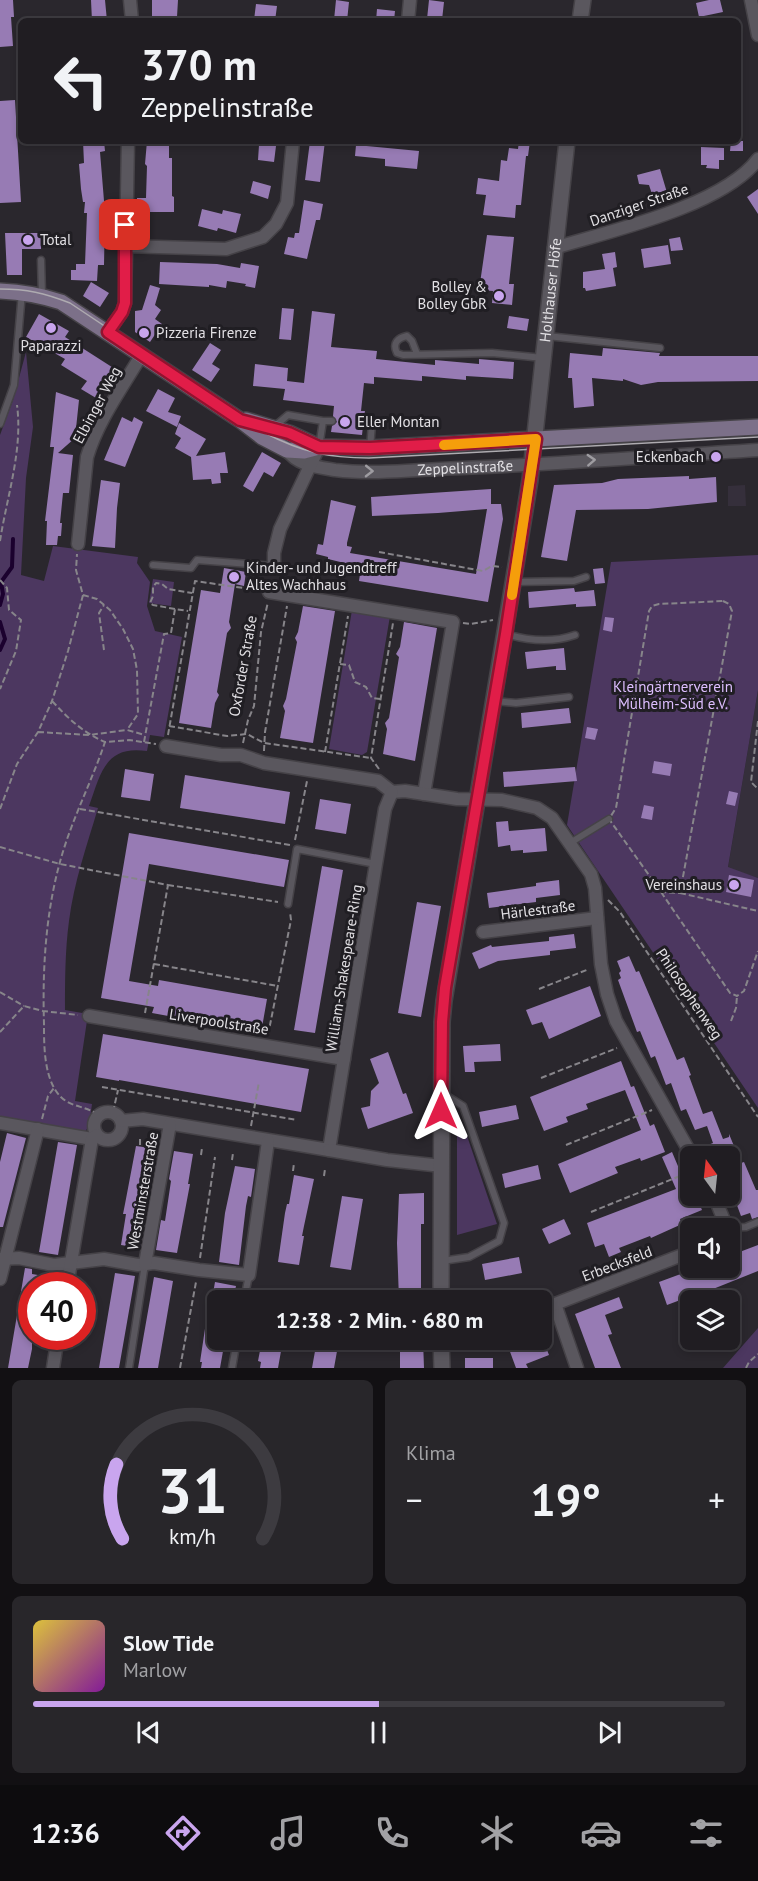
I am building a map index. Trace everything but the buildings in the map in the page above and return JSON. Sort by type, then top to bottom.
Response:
[{"type":"main road","name":"Zeppelinstraße","points":[[0,291],[42,295],[61,302],[142,354],[262,437],[287,450],[304,451],[319,447],[370,448],[758,427]]},
{"type":"main road","name":"Zeppelinstraße","points":[[240,420],[272,428],[319,447]]},
{"type":"street","points":[[130,0],[132,18]]},
{"type":"street","points":[[408,18],[411,0]]},
{"type":"street","points":[[580,18],[583,0]]},
{"type":"street","points":[[751,0],[758,35]]},
{"type":"street","points":[[108,332],[122,312],[125,303],[124,246],[128,144]]},
{"type":"street","points":[[124,246],[226,249],[263,237],[276,224],[286,203],[293,144]]},
{"type":"street","name":"Holthauser Höfe","points":[[441,1290],[441,1093],[445,988],[506,634],[536,439],[554,248],[567,144]]},
{"type":"street","name":"Danziger Straße","points":[[554,248],[663,216],[693,203],[747,172],[758,159]]},
{"type":"street","name":"Elbinger Weg","points":[[78,544],[87,458],[91,445],[118,392],[142,354]]},
{"type":"street","points":[[273,566],[280,530],[319,447]]},
{"type":"street","name":"Zeppelinstraße","points":[[287,450],[293,460],[311,466],[337,470],[373,471],[758,450]]},
{"type":"street","points":[[269,592],[453,622],[424,794]]},
{"type":"street","points":[[166,746],[221,755],[241,755],[264,763],[378,781],[392,792],[405,791],[477,800]]},
{"type":"street","name":"William-Shakespeare-Ring","points":[[329,1150],[376,864],[386,809],[392,792]]},
{"type":"street","name":"Härlestraße","points":[[477,800],[502,800],[546,812],[591,874],[595,888],[601,964],[616,1021],[686,1146]]},
{"type":"street","name":"Härlestraße","points":[[483,932],[597,918]]},
{"type":"street","name":"Liverpoolstraße","points":[[89,1016],[344,1059]]},
{"type":"street","points":[[69,1272],[94,1137],[93,1127],[98,1115],[105,1112],[117,1117],[143,1119],[268,1141],[441,1166]]},
{"type":"street","points":[[0,1123],[116,1141],[119,1134],[117,1117]]},
{"type":"street","name":"Westminsterstraße","points":[[146,1264],[170,1124]]},
{"type":"street","points":[[0,1279],[3,1259],[38,1129]]},
{"type":"street","points":[[249,1275],[268,1141]]},
{"type":"street","name":"Erbecksfeld","points":[[552,1305],[680,1256]]},
{"type":"street","name":"Westminsterstraße","points":[[3,1259],[19,1258],[54,1265],[104,1259],[138,1265],[154,1263],[249,1275]]},
{"type":"street","points":[[555,1304],[577,1368]]},
{"type":"street","points":[[53,1368],[56,1350]]},
{"type":"street","points":[[441,1350],[442,1368]]},
{"type":"lane","points":[[41,260],[42,295]]},
{"type":"lane","points":[[0,424],[14,385],[22,292]]},
{"type":"lane","points":[[547,336],[660,348]]},
{"type":"lane","points":[[417,354],[492,353],[544,358]]},
{"type":"lane","points":[[272,428],[288,416],[332,422]]},
{"type":"lane","points":[[319,447],[324,421]]},
{"type":"lane","points":[[364,421],[372,424],[370,448]]},
{"type":"lane","points":[[153,565],[191,568],[197,560],[273,566]]},
{"type":"lane","points":[[514,582],[574,581],[586,577]]},
{"type":"lane","points":[[506,634],[525,640],[561,640],[575,635]]},
{"type":"lane","points":[[494,700],[516,704],[569,697]]},
{"type":"lane","points":[[570,843],[609,819]]},
{"type":"lane","points":[[288,904],[297,849],[376,864]]},
{"type":"lane","points":[[441,1093],[463,1106],[504,1223],[499,1241],[469,1257],[442,1261]]},
{"type":"lane","points":[[740,1227],[758,1222]]},
{"type":"lane","name":"Westminsterstraße","points":[[129,1368],[146,1264]]},
{"type":"lane","points":[[246,1290],[249,1275]]},
{"type":"lane","points":[[232,1368],[235,1350]]},
{"type":"path","points":[[0,541],[18,453],[18,415],[14,385]]},
{"type":"path","points":[[0,807],[17,765],[38,732],[52,701],[83,595],[76,570],[78,544]]},
{"type":"path","points":[[379,552],[483,571],[492,566],[505,568]]},
{"type":"path","points":[[0,580],[7,588],[9,610],[21,620],[16,651],[0,689]]},
{"type":"path","points":[[52,701],[73,724],[105,742],[129,740],[166,746],[195,581],[269,592]]},
{"type":"path","points":[[189,611],[150,603],[156,583],[168,589],[192,593]]},
{"type":"path","name":"Oxforder Straße","points":[[241,755],[248,720],[254,706],[258,648],[268,608],[269,592]]},
{"type":"path","points":[[83,595],[97,599],[104,605],[123,629],[136,658],[138,714],[128,730]]},
{"type":"path","points":[[264,763],[264,743],[288,595]]},
{"type":"path","points":[[680,893],[732,611],[729,604],[723,601],[652,606],[616,808],[609,819],[730,993],[737,996]]},
{"type":"path","points":[[325,752],[350,604]]},
{"type":"path","points":[[104,605],[99,613],[104,650]]},
{"type":"path","points":[[144,742],[164,634],[171,633],[175,609]]},
{"type":"path","points":[[371,758],[395,612]]},
{"type":"path","points":[[453,622],[471,624],[496,619]]},
{"type":"path","points":[[340,664],[349,664],[355,682],[366,687],[372,698],[380,699]]},
{"type":"path","points":[[758,721],[751,782],[758,789]]},
{"type":"path","points":[[169,726],[227,736],[247,734],[264,743],[371,758],[379,767],[378,781]]},
{"type":"path","points":[[38,732],[89,735],[128,730],[145,735]]},
{"type":"path","points":[[98,1115],[68,1103],[54,1088],[46,1055],[43,1011],[46,942],[60,864],[70,831],[105,742]]},
{"type":"path","points":[[754,760],[758,761]]},
{"type":"path","points":[[297,849],[295,840],[309,770]]},
{"type":"path","points":[[80,808],[290,844],[297,849]]},
{"type":"path","points":[[0,847],[60,864],[168,885],[288,904],[291,920],[266,1045]]},
{"type":"path","points":[[143,1026],[168,885]]},
{"type":"path","name":"Philosophenweg","points":[[595,888],[620,912],[758,1117]]},
{"type":"path","points":[[661,892],[680,893],[758,911]]},
{"type":"path","points":[[731,1022],[737,996],[744,991],[758,951]]},
{"type":"path","points":[[154,964],[278,986]]},
{"type":"path","points":[[539,989],[601,964]]},
{"type":"path","points":[[0,992],[24,1006],[43,1011],[89,1016]]},
{"type":"path","points":[[0,1032],[24,1006]]},
{"type":"path","points":[[541,1078],[628,1044]]},
{"type":"path","points":[[249,1137],[259,1082]]},
{"type":"path","points":[[102,1087],[297,1120]]},
{"type":"path","points":[[38,1129],[41,1126],[48,1096],[54,1088]]},
{"type":"path","points":[[117,1117],[118,1090]]},
{"type":"path","points":[[566,1145],[664,1106]]},
{"type":"path","points":[[140,1138],[140,1145]]},
{"type":"path","points":[[201,1155],[202,1148]]},
{"type":"path","points":[[232,1154],[232,1161]]},
{"type":"path","points":[[293,1171],[294,1163]]},
{"type":"path","points":[[324,1176],[325,1169]]},
{"type":"path","points":[[591,1212],[680,1176]]},
{"type":"path","points":[[746,1368],[758,1354]]},
{"type":"shaded area","points":[[745,485],[746,506],[728,506],[728,486]]},
{"type":"shaded area","points":[[758,690],[758,878],[728,868]]},
{"type":"green space","points":[[26,352],[33,427],[26,478],[21,575],[44,581],[53,546],[138,557],[137,563],[150,582],[147,606],[155,631],[182,637],[164,737],[150,735],[147,751],[133,750],[113,757],[97,783],[89,806],[98,808],[71,906],[65,977],[65,1010],[88,1014],[75,1101],[92,1104],[89,1126],[84,1133],[0,1118],[0,435],[13,400]]},
{"type":"green space","name":"Kleingärtnerverein Mülheim-Süd e.V.","points":[[758,555],[758,690],[728,867],[758,878],[758,1108],[567,825],[611,562]]},
{"type":"green space","points":[[153,579],[174,582],[171,606],[149,603]]},
{"type":"green space","points":[[352,610],[390,616],[367,752],[362,755],[329,749]]},
{"type":"green space","points":[[466,1133],[497,1224],[457,1235],[457,1135]]},
{"type":"green space","points":[[758,1328],[758,1368],[723,1368]]},
{"type":"waterway","points":[[0,605],[3,594],[1,582],[12,567],[13,539]]},
{"type":"waterway","points":[[0,622],[5,639],[0,650]]},
{"type":"tram line","points":[[0,289],[35,292],[70,303],[265,433],[316,453],[369,458],[758,437]]},
{"type":"slow traffic","points":[[444,445],[536,439],[512,595]]},
{"type":"place","name":"Total","points":[[28,240]]},
{"type":"place","name":"Bolley & Bolley GbR","points":[[499,296]]},
{"type":"place","name":"Paparazzi","points":[[51,328]]},
{"type":"place","name":"Pizzeria Firenze","points":[[144,333]]},
{"type":"place","name":"Eller Montan","points":[[345,422]]},
{"type":"place","name":"Eckenbach","points":[[716,457]]},
{"type":"place","name":"Kinder- und Jugendtreff Altes Wachhaus","points":[[234,577]]},
{"type":"place","name":"Vereinshaus","points":[[734,885]]},
{"type":"route","points":[[125,225],[125,303],[122,312],[108,332],[240,420],[289,433],[319,447],[370,448],[536,439],[506,634],[445,988],[442,1022],[441,1111]]}]
